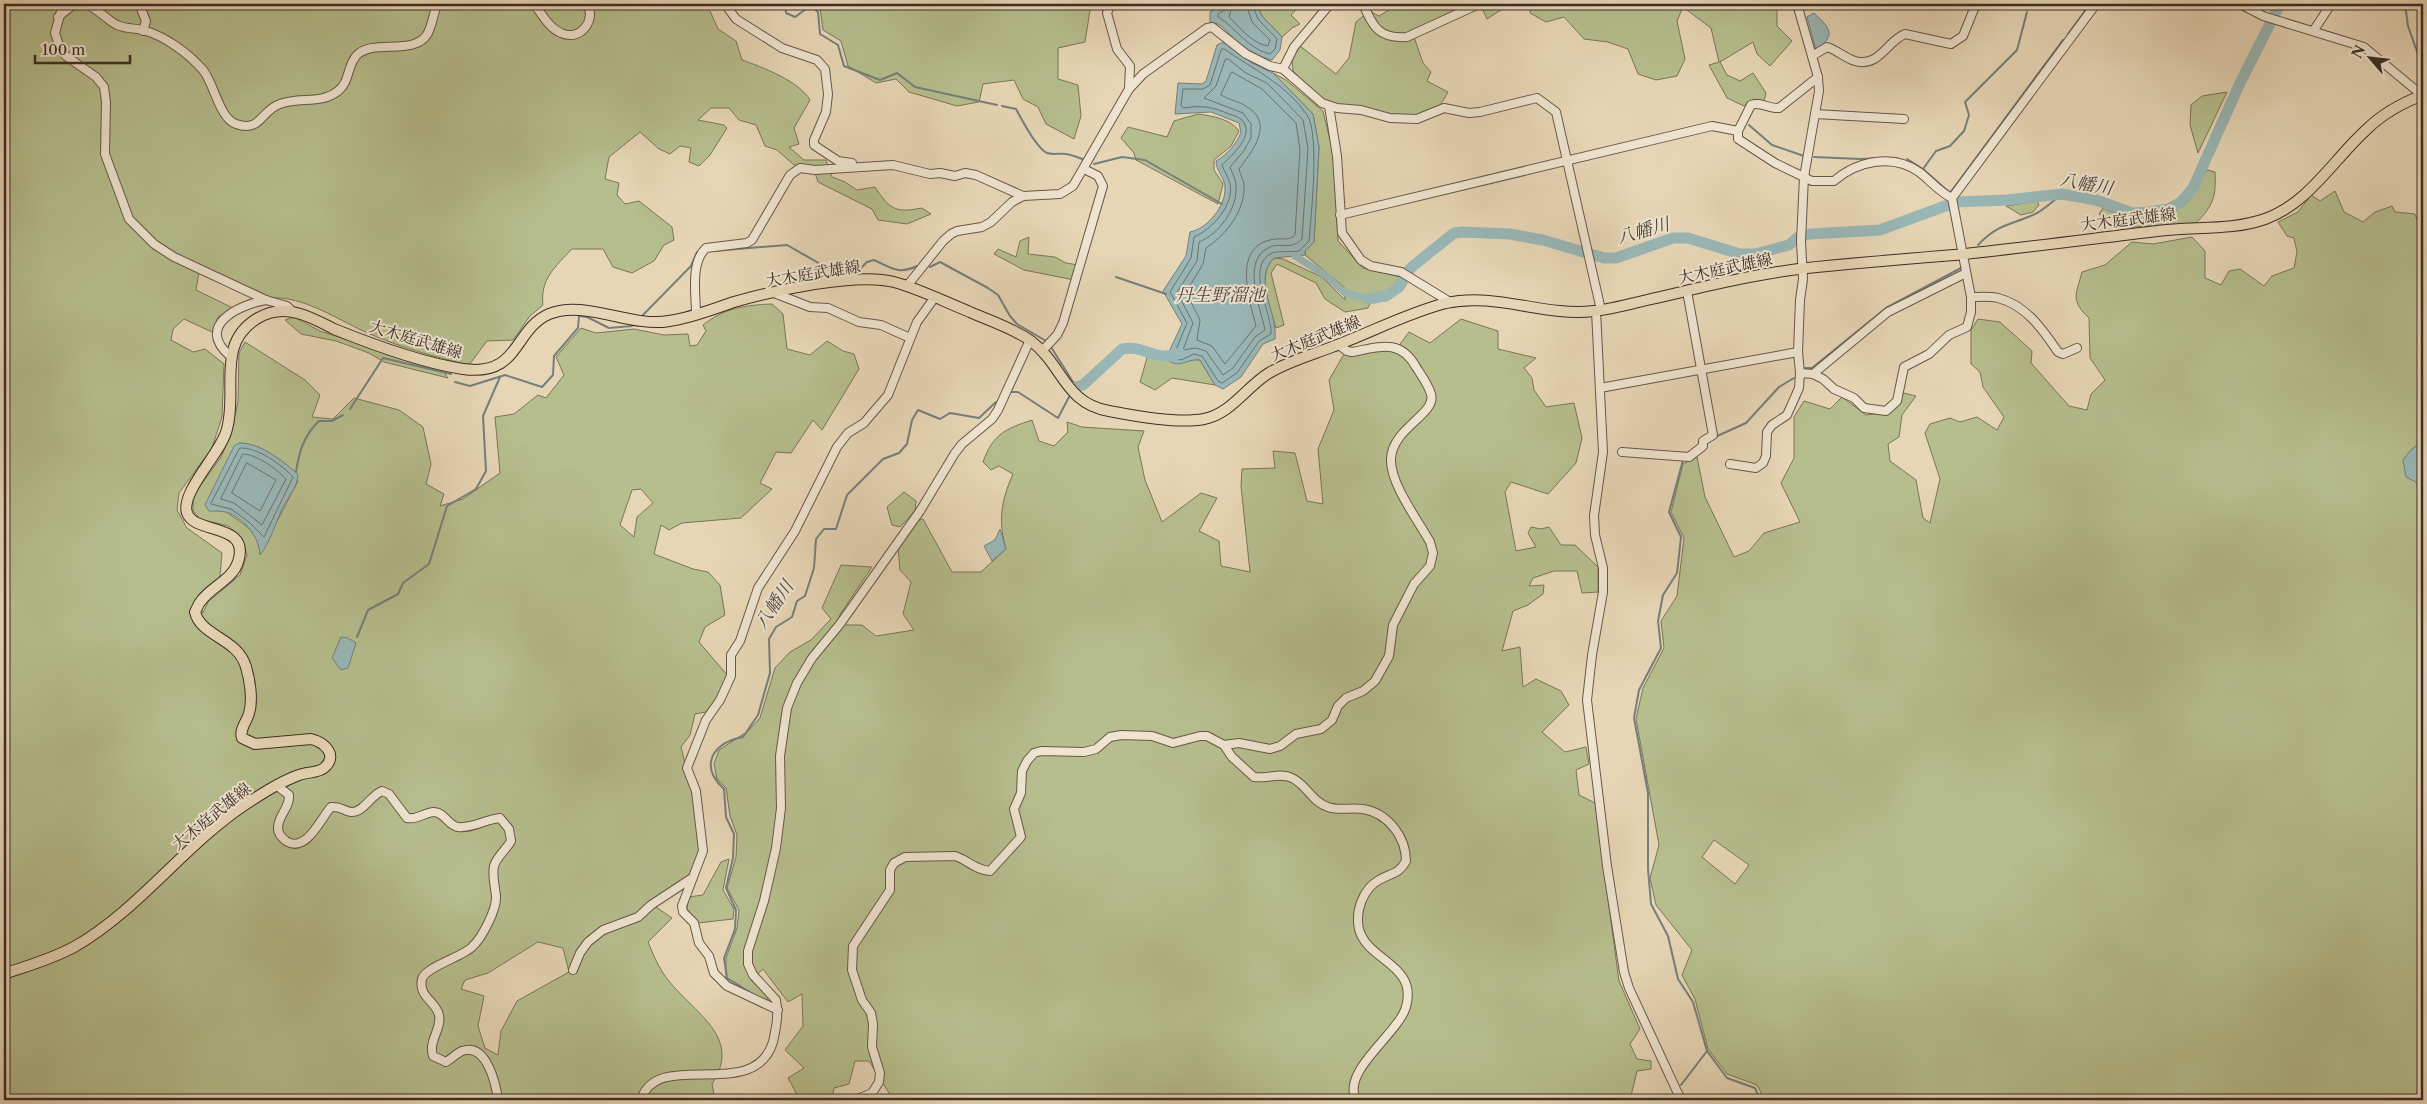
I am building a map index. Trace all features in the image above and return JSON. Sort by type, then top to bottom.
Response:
[{"type":"main road","name":"大木庭武雄線","points":[[4,974],[45,960],[74,947],[103,928],[216,827],[245,805],[276,785],[299,774],[326,767],[330,759],[330,751],[326,746],[311,739],[255,744],[242,738],[242,729],[250,712],[246,667],[232,644],[202,626],[194,612],[204,597],[233,572],[240,555],[238,545],[232,536],[191,520],[187,513],[186,504],[191,489],[222,444],[228,429],[232,404],[230,356],[240,333],[250,323],[264,315],[278,311],[292,311],[336,330],[409,354],[457,368],[484,370],[499,364],[510,356],[534,324],[555,312],[568,310],[587,311],[633,321],[653,323],[674,321],[742,300],[841,280],[867,278],[887,280],[935,297],[1047,347],[1071,392],[1096,408],[1112,412],[1183,420],[1203,419],[1217,414],[1232,404],[1260,378],[1277,368],[1339,345],[1422,310],[1450,302],[1473,299],[1496,300],[1552,310],[1599,310],[1767,274],[1802,269],[1962,254],[2178,228],[2243,224],[2262,220],[2287,207],[2306,192],[2365,130],[2382,116],[2423,95]]},
{"type":"street","points":[[62,4],[55,33],[60,48],[66,56],[96,77],[104,87],[106,102],[105,154],[129,219],[154,244],[174,257],[266,300],[287,306],[292,311]]},
{"type":"street","points":[[58,17],[73,5],[80,4]]},
{"type":"street","points":[[86,4],[116,24],[127,29],[144,30],[163,38],[187,54],[204,72],[226,117],[234,124],[246,126],[259,123],[267,112],[278,104],[289,101],[313,102],[326,98],[340,90],[349,75],[352,62],[357,54],[365,50],[413,44],[423,39],[428,33],[437,4]]},
{"type":"street","points":[[140,4],[146,21],[144,30]]},
{"type":"street","points":[[534,4],[553,28],[563,34],[570,35],[585,28],[590,20],[591,10],[587,4]]},
{"type":"street","points":[[725,4],[736,19],[782,48],[820,62],[825,69],[828,94],[826,112],[814,140],[814,145],[838,161],[853,163],[860,167]]},
{"type":"street","points":[[1111,4],[1107,14],[1117,49],[1130,66],[1129,89]]},
{"type":"street","points":[[1283,69],[1294,47],[1330,4]]},
{"type":"street","points":[[1363,4],[1376,29],[1394,38],[1407,37],[1479,4]]},
{"type":"street","points":[[1730,464],[1756,468],[1764,463],[1767,432],[1772,425],[1787,415],[1799,388],[1798,352],[1804,177],[1819,91],[1818,76],[1797,4]]},
{"type":"street","points":[[1812,56],[1827,47],[1857,62],[1866,61],[1884,53],[1898,37],[1905,34],[1952,44],[1963,36],[1976,4]]},
{"type":"street","points":[[1952,198],[2096,4]]},
{"type":"street","points":[[2240,4],[2263,16],[2314,30],[2364,47],[2423,95]]},
{"type":"street","points":[[2314,30],[2331,4]]},
{"type":"street","points":[[907,286],[942,241],[951,234],[957,231],[982,227],[991,222],[1012,202],[1023,196],[1060,194],[1068,191],[1084,169],[1129,89],[1143,74],[1207,28],[1218,30],[1246,54],[1270,66],[1283,69],[1302,87],[1328,106],[1362,110],[1390,118],[1417,119],[1444,108],[1469,113],[1480,112],[1537,98],[1556,112],[1590,259],[1599,310],[1603,452],[1594,516],[1595,535],[1603,568],[1603,592],[1592,655],[1587,700],[1592,742],[1624,972],[1629,988],[1679,1100]]},
{"type":"street","points":[[1800,373],[1813,374],[1834,389],[1854,398],[1864,408],[1886,411],[1897,401],[1904,367],[1929,354],[1950,335],[1966,327],[1971,312],[1971,297],[1952,198],[1902,162],[1867,162],[1844,172],[1834,181],[1812,181],[1775,163],[1738,139],[1738,130],[1751,105],[1760,104],[1772,109],[1779,108],[1818,76]]},
{"type":"street","points":[[1328,106],[1337,156],[1342,233],[1346,241],[1361,260],[1371,266],[1401,272],[1450,302]]},
{"type":"street","points":[[1815,114],[1904,119]]},
{"type":"street","points":[[1340,215],[1566,159],[1712,126],[1738,130]]},
{"type":"street","points":[[696,314],[696,268],[703,250],[706,248],[747,243],[752,240],[793,170],[800,168],[815,170],[893,166],[930,174],[940,173],[955,176],[965,173],[976,175],[1023,196]]},
{"type":"street","points":[[1047,347],[1063,323],[1103,186],[1098,176],[1084,169]]},
{"type":"street","points":[[1813,374],[1888,312],[1966,273]]},
{"type":"street","points":[[1622,452],[1689,457],[1703,446],[1703,441],[1714,435],[1687,291]]},
{"type":"street","points":[[774,294],[810,307],[828,308],[859,322],[880,325],[910,338]]},
{"type":"street","points":[[778,1010],[727,986],[714,973],[709,956],[699,943],[694,923],[683,912],[682,906],[703,851],[696,791],[687,768],[706,720],[720,700],[731,676],[731,655],[750,616],[752,602],[795,531],[837,446],[848,433],[864,423],[888,395],[917,322],[935,297]]},
{"type":"street","points":[[1971,297],[1998,298],[2016,306],[2039,324],[2058,352],[2063,354],[2077,348]]},
{"type":"street","points":[[230,356],[219,347],[216,334],[221,322],[247,304],[266,300]]},
{"type":"street","points":[[641,1100],[649,1085],[658,1080],[670,1078],[728,1082],[752,1075],[760,1070],[766,1060],[772,1045],[778,1010],[776,1000],[753,975],[748,964],[748,951],[764,901],[776,848],[781,808],[780,756],[787,708],[797,683],[812,658],[840,624],[920,512],[955,453],[962,444],[992,419],[998,410],[1030,340]]},
{"type":"street","points":[[1224,745],[1240,743],[1270,749],[1280,746],[1296,734],[1321,729],[1332,720],[1338,706],[1346,698],[1363,691],[1375,681],[1389,656],[1393,625],[1414,584],[1430,566],[1433,553],[1430,542],[1394,476],[1391,459],[1396,441],[1406,428],[1422,416],[1430,404],[1432,395],[1411,358],[1398,347],[1388,346],[1352,352],[1339,345]]},
{"type":"street","points":[[1600,388],[1798,352]]},
{"type":"street","points":[[855,1100],[866,1098],[872,1092],[879,1082],[880,1073],[872,1047],[873,1024],[871,1013],[856,985],[851,957],[855,942],[890,890],[890,870],[894,862],[905,857],[955,856],[983,870],[994,868],[1000,857],[1012,848],[1021,837],[1014,809],[1021,793],[1022,771],[1027,761],[1034,754],[1041,752],[1084,752],[1096,749],[1110,737],[1121,736],[1152,736],[1173,743],[1181,743],[1200,736],[1207,736],[1224,745],[1232,757],[1254,777],[1284,775],[1294,778],[1312,798],[1329,807],[1365,809],[1376,813],[1390,823],[1404,842],[1406,861],[1402,869],[1369,887],[1359,906],[1359,929],[1364,939],[1398,970],[1405,981],[1408,991],[1406,1007],[1400,1022],[1369,1058],[1355,1080],[1352,1090],[1356,1100]]},
{"type":"street","points":[[276,785],[288,795],[289,802],[278,826],[279,833],[284,840],[295,844],[303,841],[314,832],[331,807],[340,806],[351,812],[358,811],[376,793],[382,791],[389,794],[407,818],[417,819],[431,812],[438,812],[456,827],[464,827],[491,818],[500,818],[505,822],[511,841],[495,865],[493,875],[496,898],[493,914],[472,948],[435,967],[424,975],[422,980],[423,993],[439,1015],[439,1022],[432,1039],[433,1056],[446,1062],[462,1051],[468,1050],[477,1053],[490,1066],[496,1081],[498,1100]]},
{"type":"street","points":[[573,970],[580,953],[603,930],[638,917],[651,905],[692,878]]},
{"type":"green space","points":[[4,4],[707,4],[718,29],[736,41],[742,60],[789,81],[805,93],[810,100],[794,128],[799,144],[789,147],[804,160],[826,160],[832,177],[845,182],[857,190],[875,187],[885,201],[894,208],[906,210],[922,208],[931,214],[907,224],[878,220],[872,209],[818,182],[813,167],[794,165],[777,150],[765,146],[756,125],[739,120],[729,108],[711,108],[698,120],[724,125],[727,128],[710,155],[699,166],[689,162],[691,148],[680,146],[670,154],[659,149],[640,132],[609,157],[605,179],[619,183],[617,195],[625,204],[639,201],[672,227],[674,240],[664,245],[654,261],[632,273],[613,267],[603,249],[572,249],[546,281],[543,305],[530,316],[513,340],[487,341],[469,365],[394,344],[308,305],[282,298],[269,298],[200,266],[196,290],[233,308],[218,317],[212,332],[184,319],[173,329],[171,340],[193,352],[205,349],[224,364],[222,417],[212,448],[179,493],[177,510],[187,528],[222,553],[220,576],[197,602],[203,613],[208,602],[240,575],[247,555],[242,538],[228,526],[200,519],[193,511],[193,496],[221,457],[230,437],[238,402],[239,353],[245,342],[305,380],[320,395],[312,417],[333,419],[354,398],[399,410],[423,427],[431,464],[426,484],[444,494],[440,506],[463,499],[500,473],[495,417],[514,414],[538,395],[546,398],[564,375],[556,357],[581,328],[596,333],[634,329],[664,335],[688,334],[690,346],[697,345],[706,331],[703,325],[711,319],[736,308],[772,304],[783,314],[787,349],[810,355],[827,341],[843,351],[854,354],[859,369],[822,430],[813,420],[791,453],[776,452],[760,483],[772,489],[741,518],[682,523],[669,530],[661,525],[654,554],[693,569],[708,572],[720,585],[725,615],[705,627],[699,642],[728,676],[717,698],[706,712],[695,714],[690,735],[681,747],[699,820],[700,851],[688,880],[650,903],[672,918],[648,942],[663,973],[709,1024],[718,1037],[722,1051],[720,1066],[712,1084],[715,1100],[4,1100]],"holes":[[[239,443],[257,447],[273,455],[298,481],[260,554],[254,535],[245,525],[228,513]],[[641,489],[653,503],[637,517],[634,537],[620,525],[632,490]],[[538,942],[563,948],[569,972],[517,1001],[501,1031],[498,1055],[485,1048],[478,1026],[484,996],[461,989],[465,980],[488,973]]]},
{"type":"green space","points":[[817,4],[1091,4],[1085,42],[1058,48],[1058,79],[1078,85],[1081,116],[1074,139],[1046,124],[1038,107],[1023,99],[1014,80],[983,84],[979,102],[957,106],[909,92],[896,79],[876,83],[848,66],[841,41],[823,30],[820,8]]},
{"type":"green space","points":[[1256,4],[1301,4],[1291,15],[1300,24],[1282,37],[1262,16]]},
{"type":"green space","points":[[1392,4],[1471,4],[1412,31],[1423,63],[1431,72],[1427,81],[1448,92],[1433,112],[1425,116],[1406,117],[1334,105],[1317,96],[1293,71],[1292,59],[1300,46],[1336,74],[1349,58],[1356,22],[1369,11],[1379,16],[1394,7]]},
{"type":"green space","points":[[1480,4],[1510,4],[1487,19]]},
{"type":"green space","points":[[1530,4],[1777,4],[1777,26],[1792,41],[1770,66],[1757,54],[1753,42],[1720,62],[1727,75],[1740,81],[1753,73],[1766,93],[1764,101],[1754,99],[1744,106],[1727,98],[1709,65],[1719,62],[1711,28],[1683,7],[1677,21],[1685,59],[1677,76],[1656,80],[1638,74],[1628,49],[1608,42],[1584,39],[1564,17],[1546,22],[1530,13]]},
{"type":"green space","points":[[1273,73],[1286,80],[1323,111],[1334,157],[1338,241],[1363,268],[1397,276],[1407,283],[1402,291],[1371,302],[1368,308],[1345,312],[1325,299],[1316,283],[1277,264],[1271,273],[1284,325],[1276,328],[1268,301],[1265,282],[1269,265],[1274,258],[1283,259],[1322,277],[1345,300],[1344,287],[1305,255],[1305,251],[1314,242],[1319,147],[1313,114]]},
{"type":"green space","points":[[2227,92],[2198,153],[2190,125],[2191,105],[2202,96]]},
{"type":"green space","points":[[1198,114],[1226,121],[1239,131],[1231,146],[1214,160],[1214,170],[1223,184],[1218,204],[1136,160],[1134,153],[1121,138],[1128,127],[1167,137],[1174,121]]},
{"type":"green space","points":[[2207,170],[2215,172],[2213,200],[2207,211],[2196,223],[2121,228],[2122,224],[2099,214],[2103,208],[2122,216],[2137,218],[2175,211],[2188,202]]},
{"type":"green space","points":[[2335,191],[2344,212],[2363,222],[2375,212],[2392,206],[2395,212],[2415,214],[2423,237],[2423,440],[2410,451],[2419,488],[2423,485],[2423,1100],[1765,1100],[1757,1085],[1727,1074],[1708,1049],[1695,999],[1682,975],[1692,950],[1656,905],[1650,878],[1659,845],[1636,719],[1643,688],[1664,648],[1661,621],[1677,596],[1684,538],[1671,512],[1683,464],[1697,457],[1705,497],[1734,557],[1749,551],[1764,533],[1800,522],[1781,483],[1794,458],[1794,417],[1804,401],[1830,409],[1842,397],[1866,415],[1891,412],[1904,393],[1916,396],[1902,415],[1899,437],[1888,444],[1890,461],[1916,480],[1923,518],[1930,523],[1940,479],[1925,433],[1930,424],[1950,418],[1960,422],[1977,417],[1997,430],[2004,417],[1983,387],[1980,372],[1971,364],[1971,330],[1978,319],[2000,322],[2032,351],[2031,363],[2069,406],[2087,410],[2091,394],[2105,380],[2090,358],[2089,318],[2077,302],[2076,297],[2082,272],[2105,265],[2132,242],[2153,244],[2192,237],[2205,251],[2205,278],[2221,285],[2229,271],[2240,269],[2264,286],[2272,276],[2294,268],[2297,252],[2294,238],[2287,236],[2278,222],[2298,212],[2311,195],[2320,201]],"holes":[[[1714,840],[1749,865],[1735,884],[1702,857]]]},
{"type":"green space","points":[[2037,201],[2039,205],[2033,212],[2021,215],[2006,206]]},
{"type":"green space","points":[[1029,237],[1028,254],[1055,257],[1066,263],[1078,265],[1074,280],[1024,270],[994,254],[998,249],[1016,257],[1020,241]]},
{"type":"green space","points":[[294,317],[320,331],[443,371],[448,378],[384,362],[369,353],[336,341],[301,334],[285,320]]},
{"type":"green space","points":[[1461,319],[1498,331],[1498,349],[1536,358],[1524,368],[1532,378],[1534,390],[1546,407],[1574,403],[1582,438],[1576,463],[1548,494],[1511,482],[1505,492],[1516,551],[1536,547],[1528,533],[1531,527],[1541,529],[1549,527],[1561,545],[1575,545],[1598,567],[1598,592],[1582,593],[1577,571],[1554,571],[1533,578],[1529,586],[1544,585],[1543,594],[1528,605],[1513,611],[1502,651],[1520,647],[1523,687],[1536,679],[1561,691],[1569,705],[1542,732],[1565,752],[1586,747],[1589,764],[1576,770],[1579,795],[1595,803],[1619,981],[1640,1029],[1630,1044],[1637,1059],[1651,1061],[1651,1069],[1637,1071],[1630,1100],[887,1100],[889,1093],[869,1061],[855,1061],[849,1084],[834,1088],[832,1100],[800,1100],[788,1078],[804,1068],[785,1050],[803,1026],[802,994],[788,1002],[763,969],[751,980],[768,997],[767,1004],[726,981],[726,958],[737,928],[739,910],[727,888],[736,857],[737,835],[730,816],[726,788],[717,779],[714,764],[719,750],[748,731],[760,718],[775,668],[790,652],[811,640],[831,619],[822,608],[841,565],[872,567],[839,616],[846,625],[862,625],[876,636],[914,630],[903,614],[911,582],[900,570],[898,548],[919,520],[923,519],[952,572],[981,572],[1006,549],[1002,529],[1002,511],[1003,502],[1013,474],[999,466],[991,470],[983,462],[991,445],[1001,434],[1014,426],[1032,420],[1039,441],[1054,446],[1068,432],[1067,422],[1082,427],[1144,431],[1138,447],[1145,480],[1162,522],[1201,493],[1217,498],[1199,531],[1219,541],[1221,566],[1250,572],[1241,486],[1242,469],[1275,468],[1273,451],[1295,453],[1307,501],[1323,504],[1318,449],[1334,410],[1329,380],[1344,354],[1398,347],[1409,332],[1430,343]]},
{"type":"green space","points":[[1149,351],[1167,354],[1166,358],[1200,360],[1215,385],[1172,378],[1155,390],[1140,382]]},
{"type":"green space","points":[[904,492],[916,501],[915,511],[900,527],[892,525],[887,507]]},
{"type":"green space","points":[[729,859],[723,890],[734,909],[733,919],[698,923],[687,909],[688,897],[703,895],[721,862]]},
{"type":"water","points":[[1225,4],[1256,4],[1262,16],[1282,37],[1280,50],[1272,60],[1248,50],[1236,41],[1222,26],[1210,22],[1210,12]]},
{"type":"water","points":[[1814,13],[1824,23],[1829,32],[1827,40],[1816,50],[1807,17]]},
{"type":"water","name":"丹生野溜池","points":[[1226,43],[1252,63],[1273,73],[1313,114],[1319,147],[1314,242],[1305,251],[1305,255],[1274,258],[1268,266],[1265,286],[1273,318],[1275,339],[1263,344],[1241,377],[1223,389],[1215,385],[1200,360],[1175,364],[1166,358],[1182,324],[1163,291],[1186,256],[1190,232],[1209,222],[1219,209],[1224,195],[1225,184],[1217,168],[1216,161],[1231,149],[1241,133],[1239,123],[1211,112],[1175,114],[1178,83],[1202,84],[1206,81],[1217,45]]},
{"type":"water","points":[[2423,440],[2423,485],[2419,488],[2416,482],[2406,477],[2403,460]]},
{"type":"water","points":[[239,443],[263,449],[298,474],[295,488],[282,509],[270,538],[260,555],[254,536],[241,520],[222,511],[209,511],[205,505],[234,446]]},
{"type":"water","points":[[1000,529],[1006,549],[992,561],[984,546],[995,540]]},
{"type":"water","points":[[341,637],[348,638],[356,643],[348,668],[341,670],[332,658]]},
{"type":"waterway","points":[[785,4],[786,13],[795,17],[810,6],[818,12],[820,34],[838,45],[844,66],[880,80],[897,73],[915,87],[997,105]]},
{"type":"waterway","points":[[2068,34],[2090,4]]},
{"type":"waterway","name":"八幡川","points":[[1368,299],[1386,296],[1399,287],[1406,273],[1413,266],[1454,233],[1510,234],[1543,240],[1604,258],[1616,258],[1673,238],[1688,238],[1740,254],[1755,254],[1789,245],[1798,237],[1811,234],[1880,230],[1956,202],[2007,200],[2062,194],[2096,200],[2132,213],[2168,209],[2181,202],[2193,188],[2240,83],[2280,4]]},
{"type":"waterway","points":[[2405,4],[2408,26],[2420,60],[2422,87]]},
{"type":"waterway","points":[[1923,169],[1936,151],[1950,146],[1964,131],[1969,115],[1965,102],[2017,50],[2027,12]]},
{"type":"waterway","points":[[1907,159],[1923,169],[1950,193],[2063,40]]},
{"type":"waterway","points":[[1002,106],[1016,109],[1038,146],[1047,153],[1069,154],[1085,160]]},
{"type":"waterway","points":[[1749,125],[1772,145],[1804,156]]},
{"type":"waterway","points":[[1094,164],[1122,157],[1145,160],[1222,204]]},
{"type":"waterway","points":[[1814,157],[1884,158]]},
{"type":"waterway","points":[[1889,158],[1897,158]]},
{"type":"waterway","points":[[1978,245],[1998,229],[2033,215],[2062,194]]},
{"type":"waterway","points":[[713,251],[787,245],[836,273],[859,270],[867,262],[874,260],[900,270],[917,266]]},
{"type":"waterway","points":[[641,317],[691,266],[697,252]]},
{"type":"waterway","name":"八幡川","points":[[1295,256],[1325,275],[1345,293],[1368,299]]},
{"type":"waterway","points":[[930,267],[940,262],[988,288],[998,295],[1017,324],[1046,341]]},
{"type":"waterway","points":[[1805,368],[1812,368],[1886,308],[1961,268]]},
{"type":"waterway","points":[[1116,277],[1166,294]]},
{"type":"waterway","points":[[455,382],[470,386],[505,375],[542,387],[553,375],[554,356],[578,328],[579,316],[587,317],[609,328],[632,326]]},
{"type":"waterway","points":[[1051,347],[1073,382],[1079,385]]},
{"type":"waterway","name":"八幡川","points":[[1076,387],[1083,385],[1122,349],[1137,349],[1163,356],[1180,353]]},
{"type":"waterway","points":[[350,409],[383,358],[451,374]]},
{"type":"waterway","points":[[357,637],[368,610],[398,594],[403,583],[429,564],[447,506],[476,489],[486,471],[483,416],[500,377]]},
{"type":"waterway","points":[[1715,437],[1746,423],[1779,387],[1794,378]]},
{"type":"waterway","name":"八幡川","points":[[1011,392],[1018,392],[1058,418],[1069,397]]},
{"type":"waterway","name":"八幡川","points":[[756,996],[727,978],[724,958],[735,929],[736,910],[726,888],[733,858],[734,834],[726,817],[724,789],[712,772],[712,757],[723,744],[743,737],[758,715],[770,673],[769,639],[776,627],[792,617],[797,601],[805,596],[814,568],[816,539],[824,529],[836,529],[847,495],[883,459],[899,453],[907,444],[912,420],[918,410],[940,419],[950,413],[979,418],[996,402]]},
{"type":"waterway","points":[[296,472],[303,444],[314,426],[319,421],[332,421],[343,415]]},
{"type":"waterway","points":[[1683,460],[1669,512],[1681,537],[1677,573],[1663,595],[1658,621],[1661,648],[1639,690],[1634,718],[1648,793],[1648,869],[1651,904],[1668,936],[1678,979],[1693,1002],[1707,1051],[1727,1078],[1755,1088],[1760,1100]]},
{"type":"waterway","points":[[1681,1085],[1707,1051]]}]
